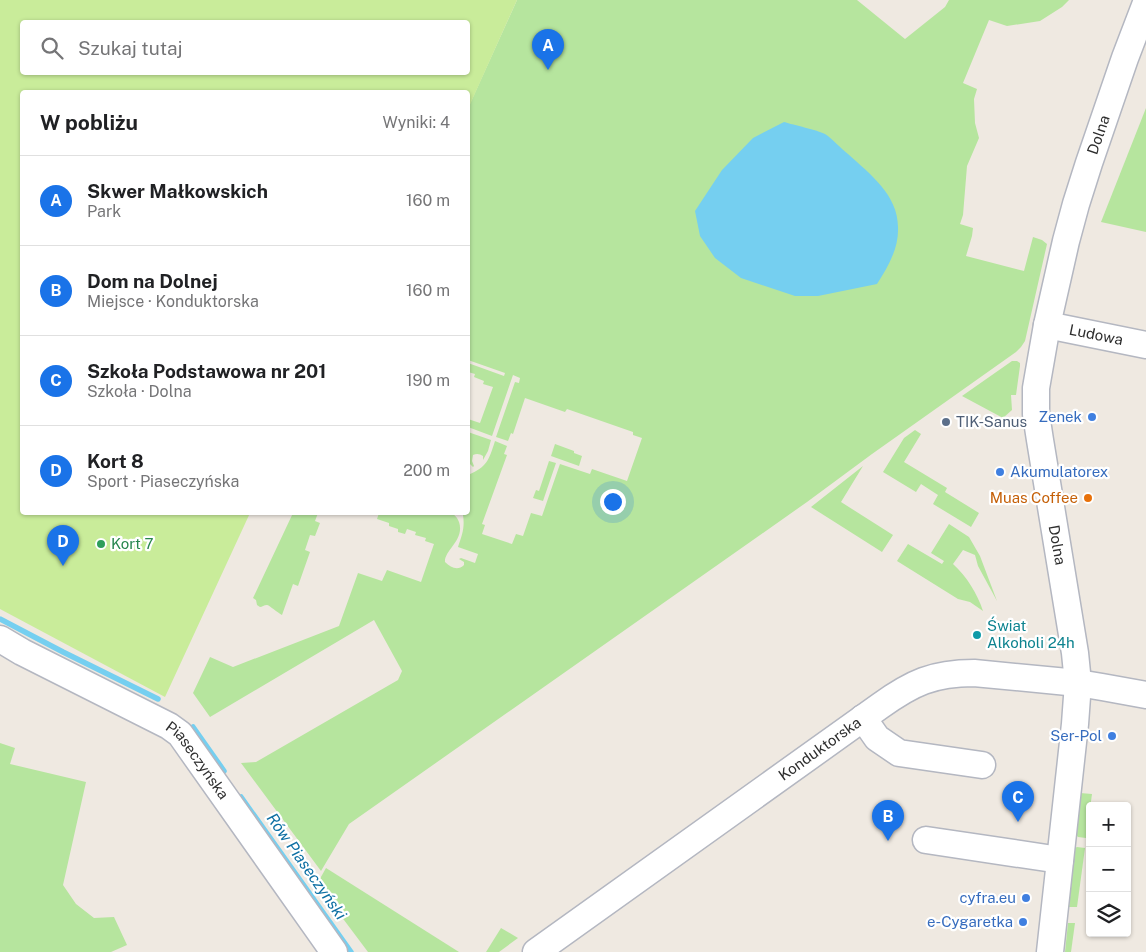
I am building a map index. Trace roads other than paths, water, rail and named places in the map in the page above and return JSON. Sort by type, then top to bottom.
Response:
[{"type":"street","name":"Dolna","points":[[1050,952],[1072,759],[1078,683],[1076,653],[1036,414],[1036,388],[1047,325],[1076,204],[1125,58],[1146,3]]},
{"type":"street","name":"Ludowa","points":[[1047,325],[1146,345]]},
{"type":"street","name":"Piaseczyńska","points":[[0,639],[169,726],[180,734],[334,952]]},
{"type":"street","name":"Konduktorska","points":[[536,952],[913,684],[940,676],[959,673],[1078,683],[1146,695]]},
{"type":"street","points":[[863,718],[878,738],[899,753],[982,765]]},
{"type":"street","points":[[926,840],[1060,860]]},
{"type":"water","points":[[784,122],[828,136],[873,177],[888,195],[897,215],[898,235],[892,257],[877,284],[818,296],[795,296],[741,278],[715,258],[700,236],[695,211],[722,170],[753,138]]},
{"type":"waterway","name":"Rów Piaseczyński","points":[[0,619],[158,699]]},
{"type":"waterway","name":"Rów Piaseczyński","points":[[193,727],[224,771]]},
{"type":"waterway","name":"Rów Piaseczyński","points":[[241,797],[351,952]]},
{"type":"place","name":"Skwer Małkowskich","points":[[548,70]]},
{"type":"place","name":"Zenek","points":[[1092,417]]},
{"type":"place","name":"TIK-Sanus","points":[[946,422]]},
{"type":"place","name":"Akumulatorex","points":[[1000,472]]},
{"type":"place","name":"Muas Coffee","points":[[1088,498]]},
{"type":"place","name":"Kort 7","points":[[101,544]]},
{"type":"place","name":"Kort 8","points":[[63,566]]},
{"type":"place","name":"Świat Alkoholi 24h","points":[[977,635]]},
{"type":"place","name":"Ser-Pol","points":[[1112,736]]},
{"type":"place","name":"Szkoła Podstawowa nr 201","points":[[1018,822]]},
{"type":"place","name":"Dom na Dolnej","points":[[888,841]]},
{"type":"place","name":"cyfra.eu","points":[[1026,898]]},
{"type":"place","name":"e-Cygaretka","points":[[1023,922]]}]
